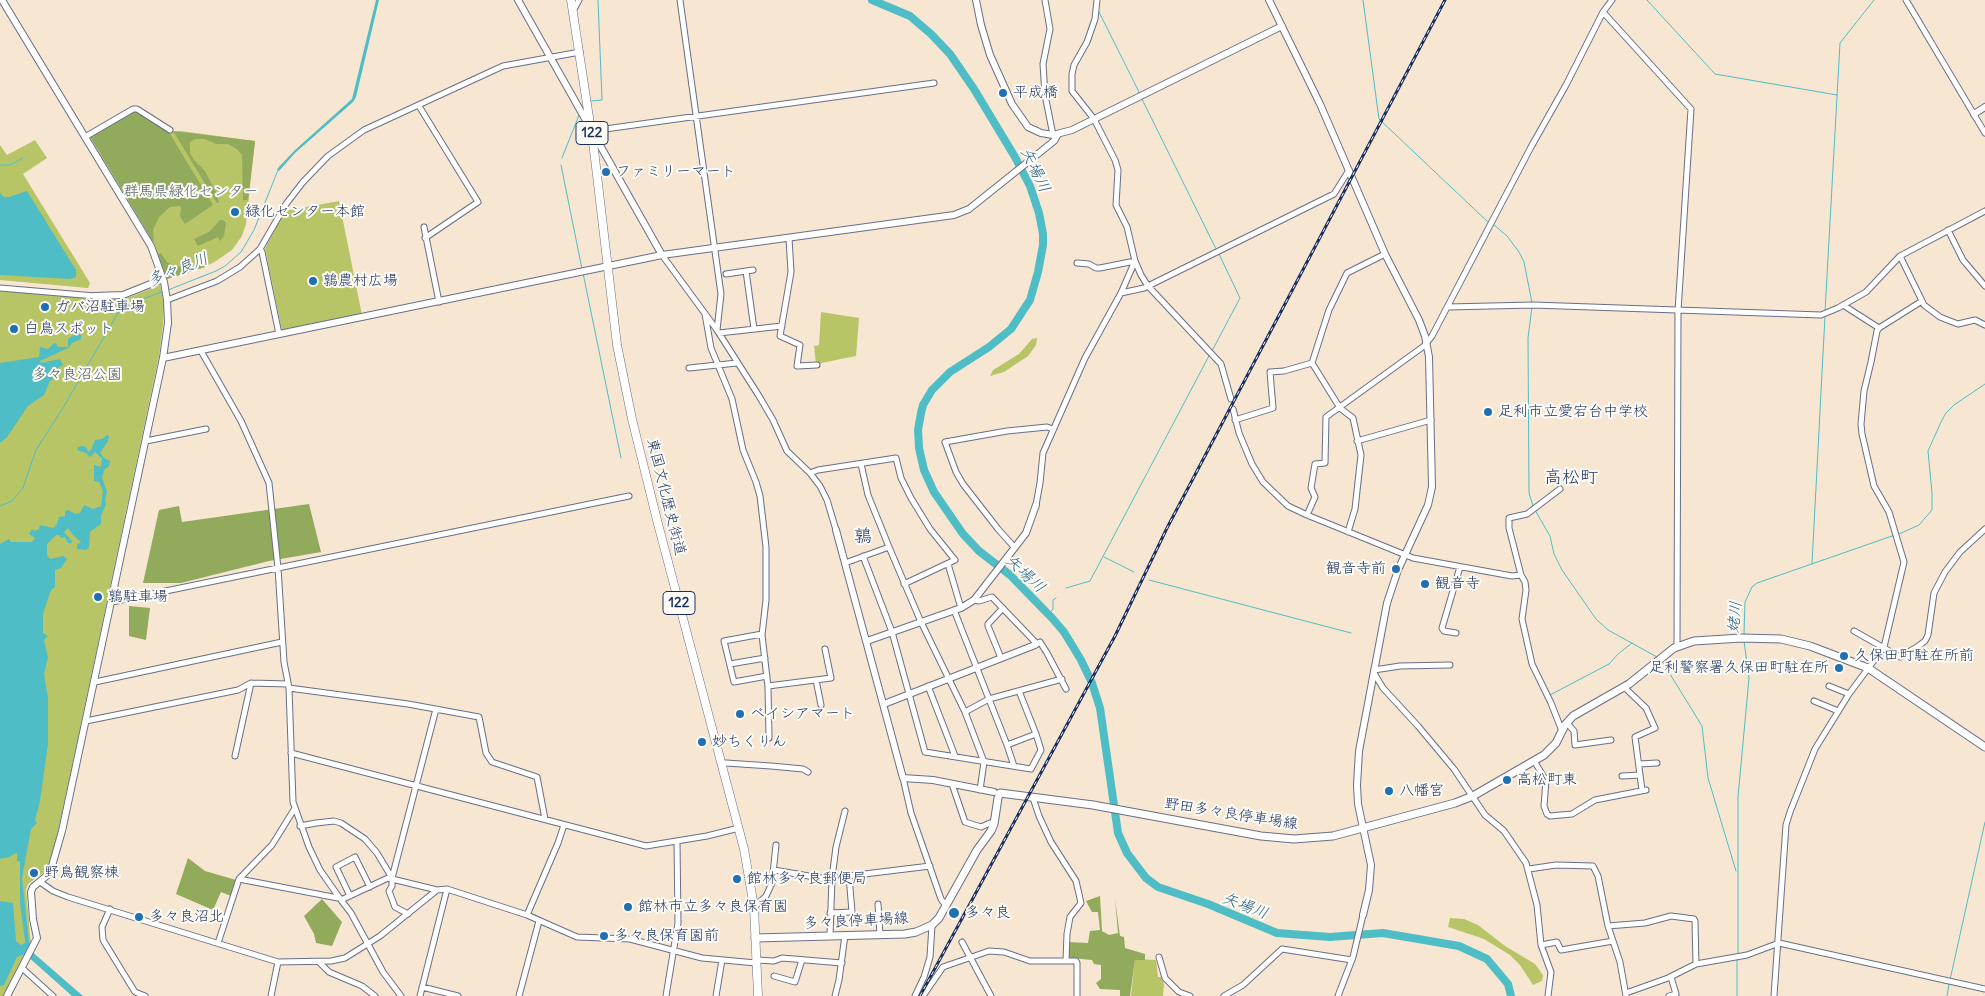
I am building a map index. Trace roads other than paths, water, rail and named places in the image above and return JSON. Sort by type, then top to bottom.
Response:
[{"type":"highway","name":"東国文化歴史街道","points":[[571,0],[591,131],[617,345],[632,419],[748,864],[754,907],[758,996]]},
{"type":"main road","name":"野田多々良停車場線","points":[[1033,798],[1137,813],[1282,838],[1323,838],[1442,807],[1473,796],[1534,761],[1552,748],[1566,724],[1578,713],[1624,687],[1677,647],[1694,641],[1744,638],[1781,639],[1802,643],[1868,668],[1985,747]]},
{"type":"main road","points":[[932,925],[939,918],[977,850],[994,824],[1000,793],[1033,798]]},
{"type":"main road","name":"多々良停車場線","points":[[755,938],[911,933],[932,925]]},
{"type":"street","points":[[2,0],[151,246],[167,299],[167,332],[163,358],[57,852],[50,873],[33,887],[31,892],[33,919],[37,935],[34,946],[7,996]]},
{"type":"street","points":[[518,0],[662,255],[718,331],[773,420],[787,450],[810,473],[827,500],[867,640],[911,813],[941,899],[946,906]]},
{"type":"street","points":[[573,11],[579,0]]},
{"type":"street","points":[[680,0],[721,294],[718,331]]},
{"type":"street","points":[[976,0],[981,26],[990,55],[1012,104],[1028,127],[1041,133],[1056,134],[1094,118],[1282,26]]},
{"type":"street","points":[[163,358],[662,255],[954,215],[969,209],[1054,141],[1056,134],[1045,95],[1043,64],[1050,28],[1045,0]]},
{"type":"street","points":[[1097,0],[1095,19],[1087,42],[1074,65],[1071,80],[1072,91],[1094,118],[1117,165],[1116,205],[1127,227],[1135,261],[1148,286],[1221,364],[1231,399]]},
{"type":"street","points":[[1269,0],[1320,104],[1385,254],[1419,320],[1427,342],[1432,487],[1424,515],[1404,554],[1387,603],[1374,671],[1358,764],[1357,793],[1371,865],[1368,890],[1353,959],[1338,996]]},
{"type":"street","points":[[1307,515],[1315,498],[1312,488],[1315,464],[1325,463],[1326,417],[1427,342],[1448,307],[1603,12],[1612,0]]},
{"type":"street","points":[[1906,0],[1985,132]]},
{"type":"street","points":[[1603,12],[1691,109],[1678,310],[1677,647]]},
{"type":"street","points":[[167,299],[227,276],[260,249],[293,194],[328,156],[364,130],[503,66],[580,52]]},
{"type":"street","points":[[591,131],[934,83]]},
{"type":"street","points":[[419,106],[478,202],[425,238]]},
{"type":"street","points":[[1974,114],[1985,107]]},
{"type":"street","points":[[85,137],[133,109],[137,109],[170,130]]},
{"type":"street","points":[[1121,292],[1148,286],[1334,194],[1349,170]]},
{"type":"street","points":[[1448,307],[1531,306],[1825,314],[1870,289],[1900,256],[1985,211]]},
{"type":"street","points":[[424,227],[439,302]]},
{"type":"street","points":[[1948,230],[1963,260],[1985,286]]},
{"type":"street","points":[[789,238],[791,272],[781,337],[800,345],[797,366],[816,365]]},
{"type":"street","points":[[260,249],[279,334]]},
{"type":"street","points":[[1348,532],[1355,508],[1361,455],[1354,418],[1340,408],[1312,363],[1329,310],[1347,273],[1385,254]]},
{"type":"street","points":[[1900,256],[1922,301],[1930,310],[1945,320],[1958,324],[1975,320],[1985,325]]},
{"type":"street","points":[[1077,263],[1089,264],[1100,268],[1135,261]]},
{"type":"street","points":[[867,640],[961,608],[974,600],[1014,549],[1029,527],[1036,505],[1042,459],[1053,429],[1085,358],[1121,292],[1135,261]]},
{"type":"street","points":[[726,274],[753,270]]},
{"type":"street","points":[[746,271],[754,329]]},
{"type":"street","points":[[0,288],[95,296],[124,295],[163,282]]},
{"type":"street","points":[[1774,996],[1786,825],[1815,749],[1849,694],[1884,647],[1904,562],[1889,512],[1874,486],[1861,428],[1864,391],[1872,362],[1877,331],[1922,301]]},
{"type":"street","points":[[1842,306],[1880,328]]},
{"type":"street","points":[[705,314],[711,348],[732,399],[742,450],[760,496],[766,547],[766,600],[762,634],[768,686],[770,738]]},
{"type":"street","points":[[718,331],[782,326]]},
{"type":"street","points":[[201,351],[241,422],[269,483],[278,568],[282,642],[289,686],[295,808],[300,826],[308,847],[340,899],[351,913],[383,972],[401,996]]},
{"type":"street","points":[[690,368],[737,362]]},
{"type":"street","points":[[1235,420],[1273,408],[1270,372],[1284,371],[1312,363]]},
{"type":"street","points":[[1233,409],[1243,445],[1263,482],[1288,506],[1404,554],[1460,567],[1512,576],[1521,575]]},
{"type":"street","points":[[1357,441],[1431,420]]},
{"type":"street","points":[[1014,549],[963,484],[956,472],[945,442],[1007,431],[1047,427],[1053,429]]},
{"type":"street","points":[[146,441],[206,429]]},
{"type":"street","points":[[810,473],[818,470],[896,458],[901,478],[911,498],[930,529],[955,560],[904,584]]},
{"type":"street","points":[[861,464],[868,495],[904,584],[965,712],[984,762],[980,790]]},
{"type":"street","points":[[1560,489],[1521,516],[1509,518],[1509,528],[1521,575],[1525,582],[1526,590],[1522,619],[1532,664],[1562,731]]},
{"type":"street","points":[[112,602],[629,496]]},
{"type":"street","points":[[1854,631],[1900,656],[1910,653],[1924,641],[1930,629],[1934,593],[1952,562],[1985,529]]},
{"type":"street","points":[[845,563],[889,546]]},
{"type":"street","points":[[863,556],[892,632],[925,752],[1033,768],[1041,750],[1019,691]]},
{"type":"street","points":[[948,564],[961,608]]},
{"type":"street","points":[[1456,633],[1444,631],[1442,628],[1460,567]]},
{"type":"street","points":[[974,600],[979,601],[992,597],[1036,644]]},
{"type":"street","points":[[1001,658],[988,624],[1003,608]]},
{"type":"street","points":[[954,610],[1014,766]]},
{"type":"street","points":[[762,634],[724,641],[734,682],[767,676]]},
{"type":"street","points":[[95,682],[282,642]]},
{"type":"street","points":[[884,704],[1040,642],[1066,689]]},
{"type":"street","points":[[768,686],[831,678],[825,649]]},
{"type":"street","points":[[730,664],[765,658]]},
{"type":"street","points":[[1374,671],[1400,666],[1450,665]]},
{"type":"street","points":[[1374,671],[1383,688],[1418,726],[1485,814],[1504,831],[1520,853],[1529,870],[1537,905],[1541,945],[1551,972],[1548,996]]},
{"type":"street","points":[[965,712],[989,700],[1062,679]]},
{"type":"street","points":[[816,680],[821,705]]},
{"type":"street","points":[[86,721],[238,690],[251,683],[289,686],[479,717],[486,753],[492,762],[537,777],[545,819]]},
{"type":"street","points":[[235,756],[251,683]]},
{"type":"street","points":[[928,686],[954,756]]},
{"type":"street","points":[[1829,686],[1849,694]]},
{"type":"street","points":[[1534,761],[1546,780],[1544,806],[1547,814],[1550,816],[1572,814],[1596,800],[1644,790],[1635,737],[1655,728],[1646,708],[1624,687]]},
{"type":"street","points":[[1814,701],[1838,711]]},
{"type":"street","points":[[408,914],[395,907],[389,891],[392,886],[392,878],[436,709]]},
{"type":"street","points":[[1566,724],[1574,731],[1575,745],[1612,740]]},
{"type":"street","points":[[1007,745],[1036,734]]},
{"type":"street","points":[[291,753],[646,846],[739,828]]},
{"type":"street","points":[[1639,764],[1657,763]]},
{"type":"street","points":[[722,764],[803,769],[808,772]]},
{"type":"street","points":[[1622,776],[1640,775]]},
{"type":"street","points":[[902,778],[952,784],[994,792]]},
{"type":"street","points":[[952,784],[965,822],[981,827],[990,823],[994,824]]},
{"type":"street","points":[[1033,798],[1051,842],[1076,881],[1080,904],[1070,917],[1066,960]]},
{"type":"street","points":[[218,943],[239,879],[272,845],[295,808]]},
{"type":"street","points":[[830,936],[832,879],[836,847],[845,811]]},
{"type":"street","points":[[300,826],[334,821],[341,823],[365,839],[377,853],[392,878]]},
{"type":"street","points":[[527,915],[564,825]]},
{"type":"street","points":[[666,996],[678,923],[677,841]]},
{"type":"street","points":[[754,907],[766,896],[772,883],[776,845]]},
{"type":"street","points":[[350,896],[336,867],[355,857],[370,887]]},
{"type":"street","points":[[1529,870],[1556,865],[1593,866],[1598,876],[1608,926],[1620,962],[1626,995],[1671,977],[1696,964],[1744,956],[1779,944],[1985,989]]},
{"type":"street","points":[[774,870],[832,879],[930,866]]},
{"type":"street","points":[[830,913],[852,912],[848,876]]},
{"type":"street","points":[[239,879],[340,899],[392,878],[437,890],[447,889],[527,915],[577,937],[630,939],[702,958],[722,960],[756,961],[782,958],[842,963]]},
{"type":"street","points":[[40,882],[53,891],[68,897],[278,962],[319,962],[345,958],[380,936],[437,890]]},
{"type":"street","points":[[420,996],[447,889]]},
{"type":"street","points":[[878,904],[880,934]]},
{"type":"street","points":[[110,909],[102,927],[103,940],[135,992],[145,996]]},
{"type":"street","points":[[1608,926],[1645,923],[1671,916],[1694,919],[1696,964]]},
{"type":"street","points":[[519,996],[539,920]]},
{"type":"street","points":[[915,996],[924,977],[930,957],[932,925]]},
{"type":"street","points":[[835,996],[845,936]]},
{"type":"street","points":[[1541,945],[1557,942],[1561,950],[1612,941]]},
{"type":"street","points":[[962,942],[991,996]]},
{"type":"street","points":[[1224,996],[1243,986],[1282,948],[1353,959]]},
{"type":"street","points":[[923,996],[943,967],[989,951],[1004,952],[1030,961],[1066,960],[1077,963],[1077,996]]},
{"type":"street","points":[[1159,956],[1165,978],[1179,992],[1190,996]]},
{"type":"street","points":[[716,996],[722,960]]},
{"type":"street","points":[[774,976],[795,982],[802,960]]},
{"type":"street","points":[[271,996],[278,962]]},
{"type":"street","points":[[319,962],[329,972],[362,986],[375,996]]},
{"type":"street","points":[[22,968],[52,996]]},
{"type":"street","points":[[1669,996],[1676,994],[1671,977]]},
{"type":"street","points":[[422,987],[458,996]]},
{"type":"water","points":[[376,0],[379,0],[356,97],[353,102],[295,153],[279,171],[277,169],[295,150],[352,99]]},
{"type":"water","points":[[27,191],[76,270],[76,277],[70,279],[0,275],[0,193],[4,197],[9,197]]},
{"type":"water","points":[[77,333],[81,335],[81,339],[72,343],[68,348],[40,361],[41,363],[60,359],[63,365],[59,367],[55,377],[50,381],[44,395],[28,406],[7,437],[0,443],[0,363],[39,357],[40,347],[48,349],[56,343],[58,347],[68,347],[68,339]]},
{"type":"water","points":[[107,435],[109,436],[108,441],[100,453],[110,461],[109,466],[104,470],[102,478],[107,492],[106,505],[101,515],[101,524],[90,532],[89,547],[86,550],[77,549],[77,545],[81,542],[68,528],[64,532],[72,541],[71,544],[67,542],[65,537],[61,538],[59,535],[56,535],[47,544],[47,555],[50,559],[64,556],[67,559],[61,568],[55,570],[55,587],[51,590],[43,614],[43,633],[48,636],[44,640],[48,658],[44,674],[48,698],[48,744],[40,801],[35,820],[37,823],[31,829],[22,878],[30,950],[83,996],[72,996],[26,955],[17,957],[4,985],[0,986],[0,901],[13,903],[16,941],[21,945],[25,941],[20,903],[20,862],[17,861],[16,853],[0,859],[0,544],[9,539],[11,542],[32,542],[35,538],[29,534],[32,529],[35,531],[39,529],[40,525],[53,528],[57,524],[59,517],[65,516],[65,511],[69,510],[75,514],[80,513],[84,505],[93,509],[101,506],[103,491],[99,482],[94,481],[94,465],[101,467],[102,458],[95,452],[90,457],[86,453],[77,450],[78,447],[82,446],[86,447],[88,452],[91,450],[95,440],[102,439]]},
{"type":"waterway","points":[[591,101],[602,100],[598,0]]},
{"type":"waterway","name":"矢場川","points":[[872,0],[910,16],[950,54],[974,89],[1015,157],[1030,186],[1039,213],[1043,245],[1030,300],[1011,329],[989,347],[950,372],[932,390],[923,405],[921,413],[918,430],[919,448],[924,470],[934,492],[963,534],[979,551],[1010,575],[1052,618],[1064,632],[1081,660],[1092,683],[1100,708],[1118,833],[1127,853],[1146,878],[1158,887],[1208,904],[1277,933],[1330,937],[1383,933],[1459,946],[1487,959],[1508,984],[1511,996]]},
{"type":"waterway","points":[[1363,0],[1379,119],[1489,223]]},
{"type":"waterway","points":[[1647,0],[1715,74],[1837,95]]},
{"type":"waterway","points":[[1825,312],[1840,43],[1874,0]]},
{"type":"waterway","points":[[1098,10],[1140,94]]},
{"type":"waterway","points":[[1141,97],[1217,251]]},
{"type":"waterway","points":[[562,158],[579,115]]},
{"type":"waterway","points":[[0,165],[10,165],[23,158]]},
{"type":"waterway","points":[[561,165],[582,269]]},
{"type":"waterway","name":"多々良川","points":[[168,290],[216,271],[241,252],[254,230],[278,170]]},
{"type":"waterway","points":[[1493,224],[1507,236],[1524,262],[1532,303]]},
{"type":"waterway","points":[[1212,351],[1240,298],[1219,254]]},
{"type":"waterway","points":[[583,273],[621,458]]},
{"type":"waterway","name":"多々良川","points":[[0,506],[12,501],[23,488],[36,450],[63,408],[118,313],[131,303],[162,292]]},
{"type":"waterway","points":[[1532,307],[1528,338],[1529,493],[1533,506]]},
{"type":"waterway","points":[[1812,564],[1825,316]]},
{"type":"waterway","points":[[1066,588],[1090,581],[1210,354]]},
{"type":"waterway","name":"姥川","points":[[1899,534],[1919,525],[1932,510],[1928,451],[1946,413],[1954,405],[1985,384]]},
{"type":"waterway","points":[[1535,510],[1550,536],[1554,554],[1562,570],[1596,619],[1608,630],[1657,657]]},
{"type":"waterway","name":"姥川","points":[[1744,634],[1745,602],[1752,587],[1757,583],[1895,535]]},
{"type":"waterway","points":[[1104,557],[1134,572]]},
{"type":"waterway","points":[[1149,580],[1351,633]]},
{"type":"waterway","points":[[1049,614],[1053,609],[1053,600],[1056,598]]},
{"type":"waterway","name":"姥川","points":[[1738,954],[1738,797],[1749,678],[1744,641]]},
{"type":"waterway","points":[[1550,695],[1609,664],[1632,643]]},
{"type":"waterway","points":[[1662,661],[1702,726],[1708,778],[1736,871]]},
{"type":"waterway","points":[[1950,980],[1985,822]]},
{"type":"waterway","points":[[531,913],[541,918]]},
{"type":"waterway","name":"姥川","points":[[1737,958],[1737,996]]},
{"type":"waterway","points":[[1947,996],[1949,984]]},
{"type":"railway","points":[[920,996],[1115,636],[1167,528],[1445,0]]},
{"type":"place","name":"平成橋","points":[[1003,93]]},
{"type":"place","name":"ファミリーマート","points":[[606,172]]},
{"type":"place","name":"緑化センター本館","points":[[235,212]]},
{"type":"place","name":"鶉農村広場","points":[[313,281]]},
{"type":"place","name":"ガバ沼駐車場","points":[[45,307]]},
{"type":"place","name":"白鳥スポット","points":[[14,329]]},
{"type":"place","name":"足利市立愛宕台中学校","points":[[1488,412]]},
{"type":"place","name":"観音寺前","points":[[1396,569]]},
{"type":"place","name":"観音寺","points":[[1425,584]]},
{"type":"place","name":"鶉駐車場","points":[[98,597]]},
{"type":"place","name":"久保田町駐在所前","points":[[1844,656]]},
{"type":"place","name":"足利警察署久保田町駐在所","points":[[1839,668]]},
{"type":"place","name":"ベイシアマート","points":[[740,714]]},
{"type":"place","name":"妙ちくりん","points":[[702,742]]},
{"type":"place","name":"高松町東","points":[[1507,780]]},
{"type":"place","name":"八幡宮","points":[[1389,791]]},
{"type":"place","name":"野鳥観察棟","points":[[34,873]]},
{"type":"place","name":"館林多々良郵便局","points":[[737,879]]},
{"type":"place","name":"館林市立多々良保育園","points":[[628,907]]},
{"type":"place","name":"多々良","points":[[954,913]]},
{"type":"place","name":"多々良沼北","points":[[139,917]]},
{"type":"place","name":"多々良保育園前","points":[[604,936]]},
{"type":"district","name":"高松町","points":[[1571,478]]},
{"type":"district","name":"鶉","points":[[863,537]]},
{"type":"park label","name":"群馬県緑化センター","points":[[191,192]]},
{"type":"park label","name":"多々良沼公園","points":[[77,375]]}]
